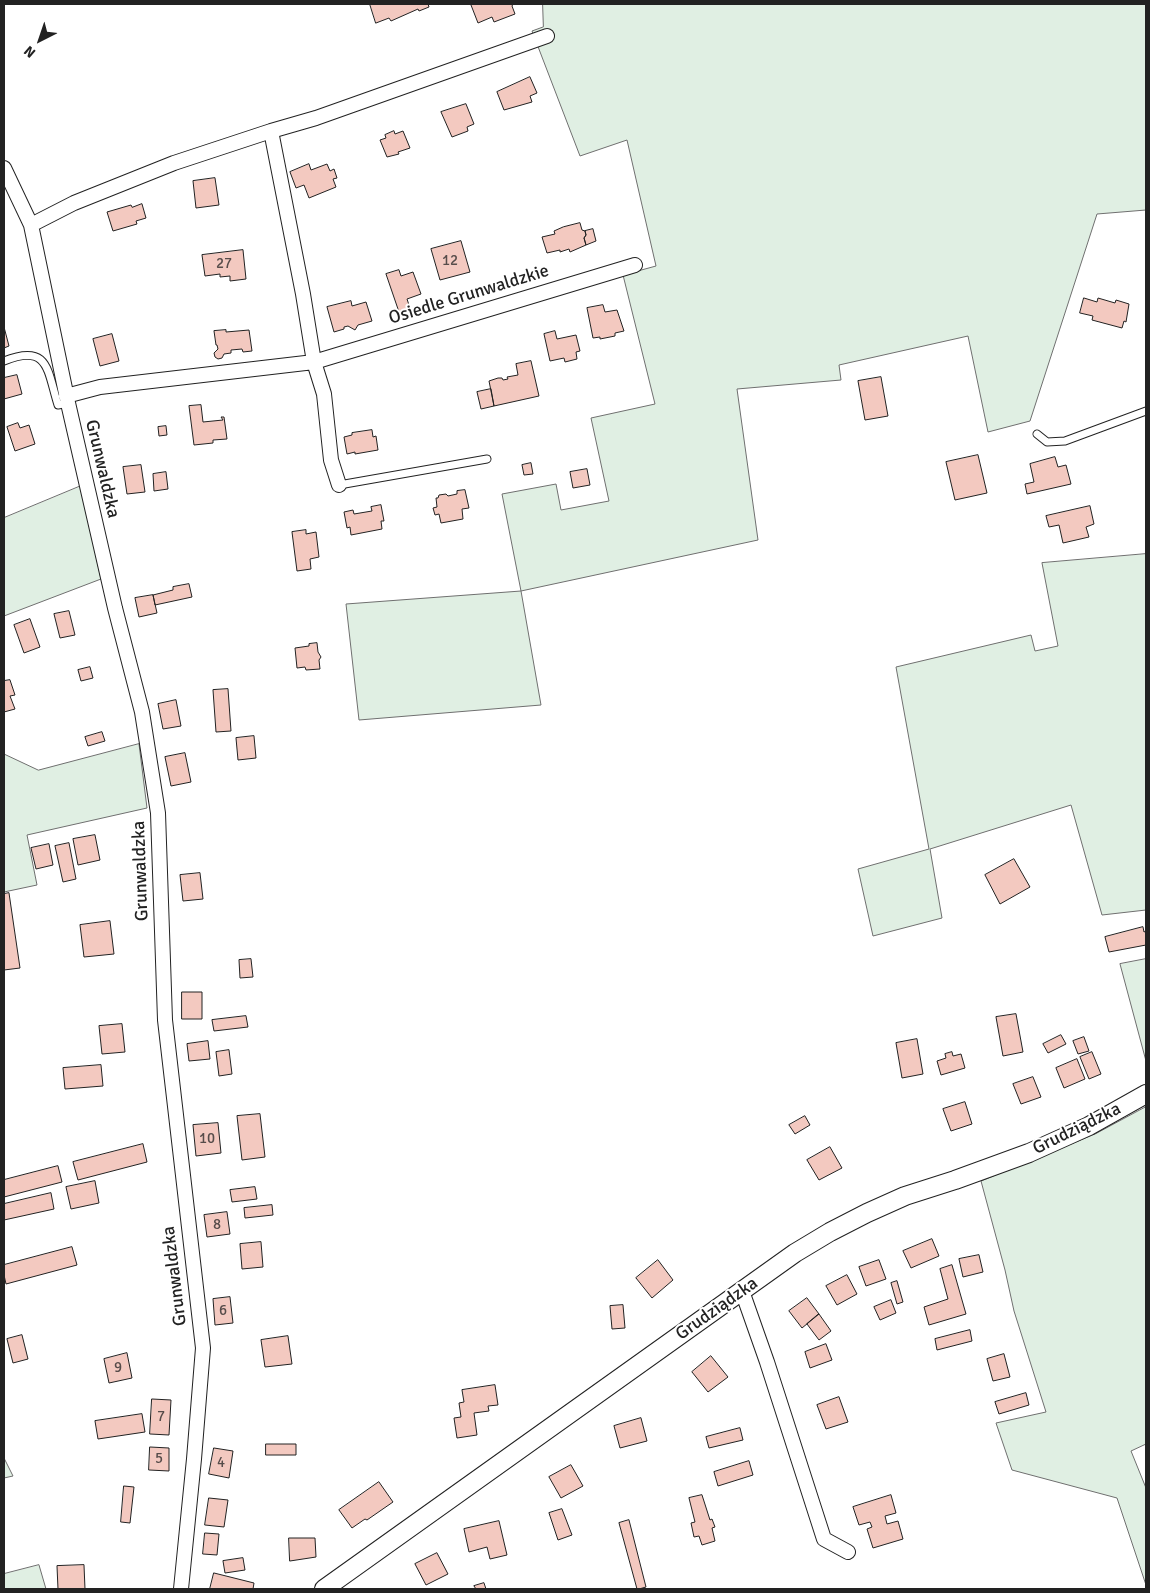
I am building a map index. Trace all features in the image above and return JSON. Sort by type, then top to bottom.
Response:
[{"type":"street","points":[[31,225],[74,203],[174,163],[316,118],[546,36]]},
{"type":"street","points":[[271,131],[303,294],[314,362],[324,394],[330,460],[339,485]]},
{"type":"street","name":"Grunwaldzka","points":[[4,168],[31,225],[67,400],[115,608],[142,712],[158,813],[165,1020],[203,1348],[181,1589]]},
{"type":"street","name":"Osiedle Grunwaldzkie","points":[[67,400],[100,387],[314,362],[635,265]]},
{"type":"street","name":"Grudziądzka","points":[[324,1589],[742,1291],[830,1232],[867,1212],[906,1196],[1030,1153],[1089,1126],[1146,1094]]},
{"type":"street","points":[[742,1291],[824,1539],[848,1552]]},
{"type":"lane","points":[[4,361],[16,356],[29,354],[40,358],[46,365],[58,405],[67,400]]},
{"type":"lane","points":[[1037,434],[1047,442],[1065,441],[1146,411]]},
{"type":"lane","points":[[339,485],[487,459]]},
{"type":"green space","points":[[543,4],[1146,4],[1146,210],[1097,214],[1030,421],[988,432],[968,336],[839,365],[841,380],[737,389],[758,540],[521,591],[502,494],[556,484],[561,510],[609,501],[591,418],[655,404],[623,275],[656,266],[627,140],[580,156],[532,31],[543,27]]},
{"type":"green space","points":[[81,486],[101,579],[4,616],[4,518]]},
{"type":"green space","points":[[1146,554],[1146,910],[1102,915],[1071,805],[930,849],[942,918],[873,936],[858,869],[929,849],[896,667],[1031,635],[1035,651],[1058,646],[1042,563]]},
{"type":"green space","points":[[521,591],[541,705],[359,720],[346,604]]},
{"type":"green space","points":[[139,744],[147,808],[27,835],[37,885],[4,892],[4,754],[38,770]]},
{"type":"green space","points":[[1146,959],[1146,1061],[1120,964]]},
{"type":"green space","points":[[1146,1107],[1146,1444],[1131,1451],[1146,1488],[1146,1585],[1117,1498],[1012,1470],[996,1423],[1046,1412],[1014,1311],[981,1181],[1095,1134]]},
{"type":"green space","points":[[4,1458],[13,1476],[4,1478]]},
{"type":"green space","points":[[39,1565],[46,1589],[4,1589],[4,1574]]},
{"type":"building","points":[[370,4],[428,4],[429,7],[419,11],[418,9],[391,21],[389,18],[376,23]]},
{"type":"building","points":[[513,4],[515,14],[494,22],[492,17],[478,23],[471,5]]},
{"type":"building","points":[[530,77],[537,93],[530,96],[532,102],[504,110],[497,92]]},
{"type":"building","points":[[466,104],[474,124],[467,127],[468,131],[452,137],[441,112]]},
{"type":"building","points":[[394,131],[395,134],[403,131],[410,148],[398,152],[399,154],[387,157],[380,140],[386,138],[385,135]]},
{"type":"building","points":[[309,164],[311,170],[327,164],[330,171],[334,169],[337,178],[333,179],[336,187],[309,198],[304,185],[296,188],[290,172]]},
{"type":"building","points":[[215,178],[219,205],[196,208],[193,181]]},
{"type":"building","points":[[142,204],[146,218],[136,221],[137,224],[113,231],[107,212]]},
{"type":"building","points":[[580,223],[582,230],[585,231],[586,245],[570,252],[569,249],[547,253],[542,237],[555,234],[554,231],[563,227]]},
{"type":"building","points":[[593,229],[596,241],[586,245],[585,231]]},
{"type":"building","points":[[461,241],[470,272],[440,280],[431,249]]},
{"type":"building","points":[[243,250],[246,279],[230,281],[230,276],[220,277],[220,274],[205,276],[202,255]]},
{"type":"building","points":[[399,270],[401,276],[413,272],[421,294],[407,299],[410,308],[399,312],[386,274]]},
{"type":"building","points":[[1084,298],[1097,302],[1098,298],[1115,303],[1116,300],[1129,304],[1126,322],[1124,321],[1122,328],[1092,320],[1093,316],[1080,313]]},
{"type":"building","points":[[351,301],[352,306],[366,302],[372,321],[358,325],[355,330],[348,326],[334,332],[327,307]]},
{"type":"building","points":[[603,305],[605,312],[617,310],[624,331],[615,333],[615,336],[600,339],[600,337],[593,338],[587,308]]},
{"type":"building","points":[[4,327],[9,346],[4,348]]},
{"type":"building","points":[[226,330],[226,332],[249,330],[252,351],[243,352],[242,349],[231,350],[231,353],[224,354],[222,358],[218,359],[215,357],[214,353],[218,349],[214,331]]},
{"type":"building","points":[[555,331],[557,339],[576,335],[580,351],[576,352],[577,359],[565,362],[564,358],[550,361],[544,334]]},
{"type":"building","points":[[112,334],[119,361],[100,366],[93,339]]},
{"type":"building","points":[[531,361],[539,396],[494,406],[489,381],[498,378],[508,379],[507,377],[518,375],[516,364]]},
{"type":"building","points":[[17,375],[22,394],[4,399],[4,378]]},
{"type":"building","points":[[881,377],[888,416],[865,420],[858,381]]},
{"type":"building","points":[[491,389],[494,406],[481,409],[477,392]]},
{"type":"building","points":[[201,405],[203,422],[223,420],[221,417],[224,417],[227,439],[213,440],[213,443],[194,445],[189,406]]},
{"type":"building","points":[[18,423],[20,428],[29,425],[35,444],[15,451],[7,427]]},
{"type":"building","points":[[166,426],[167,435],[159,436],[158,427]]},
{"type":"building","points":[[372,430],[373,437],[376,436],[378,450],[347,454],[344,437],[352,435],[352,433]]},
{"type":"building","points":[[978,455],[987,493],[955,500],[946,462]]},
{"type":"building","points":[[1055,457],[1058,467],[1066,465],[1071,484],[1027,494],[1025,484],[1034,482],[1030,464]]},
{"type":"building","points":[[531,463],[533,474],[524,475],[522,465]]},
{"type":"building","points":[[141,465],[145,492],[127,494],[123,467]]},
{"type":"building","points":[[587,469],[590,485],[573,488],[570,472]]},
{"type":"building","points":[[166,472],[168,489],[154,491],[153,474]]},
{"type":"building","points":[[465,490],[469,508],[462,509],[463,519],[441,523],[439,514],[435,515],[433,508],[437,507],[436,498],[439,495],[446,494],[448,496],[457,494],[457,491]]},
{"type":"building","points":[[381,505],[384,521],[381,521],[382,529],[351,535],[350,527],[347,528],[344,512],[353,510],[354,514],[372,511],[371,507]]},
{"type":"building","points":[[1090,506],[1094,524],[1086,527],[1089,537],[1063,543],[1059,525],[1049,527],[1046,516]]},
{"type":"building","points":[[306,530],[306,534],[316,532],[319,557],[310,559],[311,569],[297,571],[292,532]]},
{"type":"building","points":[[189,584],[192,597],[155,605],[153,595],[173,590],[173,587]]},
{"type":"building","points":[[153,595],[157,613],[139,617],[135,598]]},
{"type":"building","points":[[69,611],[75,635],[60,638],[54,614]]},
{"type":"building","points":[[30,619],[40,647],[24,653],[14,625]]},
{"type":"building","points":[[317,643],[318,652],[321,657],[319,660],[320,669],[306,670],[305,667],[297,668],[295,648]]},
{"type":"building","points":[[90,667],[93,678],[81,681],[78,670]]},
{"type":"building","points":[[10,680],[15,695],[10,696],[15,709],[4,712],[4,681]]},
{"type":"building","points":[[228,689],[231,731],[216,732],[213,690]]},
{"type":"building","points":[[176,700],[181,726],[163,729],[158,704]]},
{"type":"building","points":[[102,732],[105,741],[88,746],[85,737]]},
{"type":"building","points":[[254,736],[256,758],[238,760],[236,738]]},
{"type":"building","points":[[185,753],[191,782],[171,786],[165,757]]},
{"type":"building","points":[[95,835],[100,860],[78,865],[73,839]]},
{"type":"building","points":[[69,843],[76,879],[63,882],[55,846]]},
{"type":"building","points":[[49,844],[53,865],[36,869],[31,848]]},
{"type":"building","points":[[1014,859],[1030,887],[1000,904],[985,875]]},
{"type":"building","points":[[200,873],[203,899],[183,901],[180,875]]},
{"type":"building","points":[[9,893],[20,968],[4,970],[4,894]]},
{"type":"building","points":[[110,921],[114,954],[84,957],[80,925]]},
{"type":"building","points":[[1143,927],[1144,932],[1146,931],[1146,945],[1109,952],[1105,937]]},
{"type":"building","points":[[251,959],[253,977],[240,978],[239,960]]},
{"type":"building","points":[[182,992],[202,992],[202,1019],[182,1019]]},
{"type":"building","points":[[1016,1014],[1023,1052],[1003,1056],[996,1017]]},
{"type":"building","points":[[246,1016],[248,1027],[214,1031],[212,1020]]},
{"type":"building","points":[[122,1024],[125,1052],[102,1054],[99,1026]]},
{"type":"building","points":[[1061,1035],[1066,1044],[1048,1053],[1043,1044]]},
{"type":"building","points":[[1084,1037],[1089,1051],[1078,1054],[1073,1041]]},
{"type":"building","points":[[917,1039],[923,1074],[902,1078],[896,1043]]},
{"type":"building","points":[[208,1041],[210,1059],[189,1061],[187,1044]]},
{"type":"building","points":[[229,1050],[232,1074],[219,1076],[216,1052]]},
{"type":"building","points":[[952,1052],[953,1056],[961,1054],[965,1068],[941,1075],[937,1061],[946,1058],[945,1054]]},
{"type":"building","points":[[1092,1052],[1101,1074],[1089,1079],[1080,1057]]},
{"type":"building","points":[[1077,1059],[1085,1079],[1064,1088],[1056,1068]]},
{"type":"building","points":[[101,1065],[103,1086],[65,1089],[63,1068]]},
{"type":"building","points":[[1033,1077],[1041,1097],[1021,1104],[1013,1084]]},
{"type":"building","points":[[965,1102],[972,1124],[951,1131],[943,1109]]},
{"type":"building","points":[[260,1114],[265,1157],[242,1160],[237,1116]]},
{"type":"building","points":[[805,1116],[810,1125],[795,1134],[789,1125]]},
{"type":"building","points":[[218,1123],[221,1153],[196,1156],[193,1125]]},
{"type":"building","points":[[143,1144],[147,1162],[78,1180],[73,1162]]},
{"type":"building","points":[[830,1147],[842,1168],[819,1180],[807,1160]]},
{"type":"building","points":[[58,1166],[62,1182],[4,1197],[4,1180]]},
{"type":"building","points":[[95,1181],[99,1203],[71,1209],[66,1187]]},
{"type":"building","points":[[255,1187],[257,1199],[232,1202],[230,1190]]},
{"type":"building","points":[[51,1193],[54,1209],[4,1220],[4,1204]]},
{"type":"building","points":[[272,1205],[273,1215],[245,1218],[244,1208]]},
{"type":"building","points":[[227,1212],[230,1234],[207,1237],[204,1215]]},
{"type":"building","points":[[932,1239],[939,1256],[911,1268],[903,1251]]},
{"type":"building","points":[[261,1242],[263,1267],[242,1269],[240,1244]]},
{"type":"building","points":[[72,1247],[77,1265],[6,1284],[4,1265]]},
{"type":"building","points":[[979,1255],[983,1272],[963,1277],[959,1259]]},
{"type":"building","points":[[658,1260],[673,1280],[652,1298],[636,1278]]},
{"type":"building","points":[[879,1260],[886,1279],[866,1286],[859,1267]]},
{"type":"building","points":[[952,1265],[966,1314],[929,1325],[924,1307],[948,1299],[940,1269]]},
{"type":"building","points":[[847,1275],[857,1294],[837,1305],[826,1286]]},
{"type":"building","points":[[897,1281],[903,1302],[897,1304],[891,1283]]},
{"type":"building","points":[[230,1297],[233,1323],[215,1325],[213,1299]]},
{"type":"building","points":[[807,1298],[819,1314],[802,1328],[789,1311]]},
{"type":"building","points":[[891,1300],[896,1313],[880,1320],[874,1307]]},
{"type":"building","points":[[623,1305],[625,1328],[612,1329],[610,1306]]},
{"type":"building","points":[[819,1314],[831,1331],[819,1340],[807,1324]]},
{"type":"building","points":[[970,1330],[972,1341],[937,1350],[935,1339]]},
{"type":"building","points":[[22,1335],[28,1359],[13,1363],[7,1339]]},
{"type":"building","points":[[288,1336],[292,1364],[265,1367],[261,1340]]},
{"type":"building","points":[[826,1344],[832,1360],[810,1368],[805,1352]]},
{"type":"building","points":[[127,1353],[132,1378],[109,1383],[104,1359]]},
{"type":"building","points":[[1004,1354],[1010,1377],[993,1381],[987,1359]]},
{"type":"building","points":[[711,1356],[728,1377],[708,1392],[692,1372]]},
{"type":"building","points":[[495,1385],[498,1405],[488,1406],[489,1411],[474,1413],[477,1435],[457,1438],[454,1418],[461,1417],[459,1403],[464,1402],[462,1390]]},
{"type":"building","points":[[1026,1393],[1029,1405],[999,1414],[995,1402]]},
{"type":"building","points":[[839,1397],[848,1422],[826,1429],[817,1405]]},
{"type":"building","points":[[152,1399],[171,1400],[169,1435],[150,1434]]},
{"type":"building","points":[[142,1414],[145,1432],[98,1439],[95,1421]]},
{"type":"building","points":[[641,1418],[647,1441],[620,1448],[614,1426]]},
{"type":"building","points":[[740,1428],[743,1440],[709,1448],[706,1437]]},
{"type":"building","points":[[266,1444],[296,1444],[296,1455],[266,1455]]},
{"type":"building","points":[[150,1447],[169,1448],[169,1471],[149,1470]]},
{"type":"building","points":[[214,1448],[233,1451],[229,1478],[209,1474]]},
{"type":"building","points":[[749,1461],[753,1475],[718,1486],[714,1472]]},
{"type":"building","points":[[571,1465],[583,1486],[561,1498],[549,1477]]},
{"type":"building","points":[[379,1482],[393,1502],[352,1528],[339,1510]]},
{"type":"building","points":[[124,1486],[134,1487],[130,1523],[121,1522]]},
{"type":"building","points":[[702,1495],[710,1520],[712,1519],[715,1527],[712,1528],[715,1541],[702,1545],[699,1536],[694,1537],[691,1523],[695,1522],[689,1498]]},
{"type":"building","points":[[891,1495],[896,1513],[885,1516],[887,1524],[898,1521],[903,1539],[873,1548],[867,1529],[872,1527],[870,1522],[859,1525],[853,1507]]},
{"type":"building","points":[[209,1498],[228,1500],[224,1527],[205,1525]]},
{"type":"building","points":[[562,1509],[572,1535],[558,1540],[549,1513]]},
{"type":"building","points":[[629,1520],[646,1587],[639,1589],[637,1589],[619,1523]]},
{"type":"building","points":[[499,1521],[507,1555],[490,1559],[487,1547],[469,1552],[464,1529]]},
{"type":"building","points":[[205,1533],[219,1534],[217,1555],[203,1554]]},
{"type":"building","points":[[289,1538],[315,1538],[316,1557],[290,1561]]},
{"type":"building","points":[[437,1553],[448,1574],[426,1585],[415,1564]]},
{"type":"building","points":[[243,1558],[245,1570],[225,1573],[223,1561]]},
{"type":"building","points":[[84,1565],[85,1589],[58,1589],[57,1566]]},
{"type":"building","points":[[214,1573],[254,1583],[253,1589],[210,1589]]},
{"type":"building","points":[[484,1583],[486,1589],[476,1589],[474,1586]]}]
